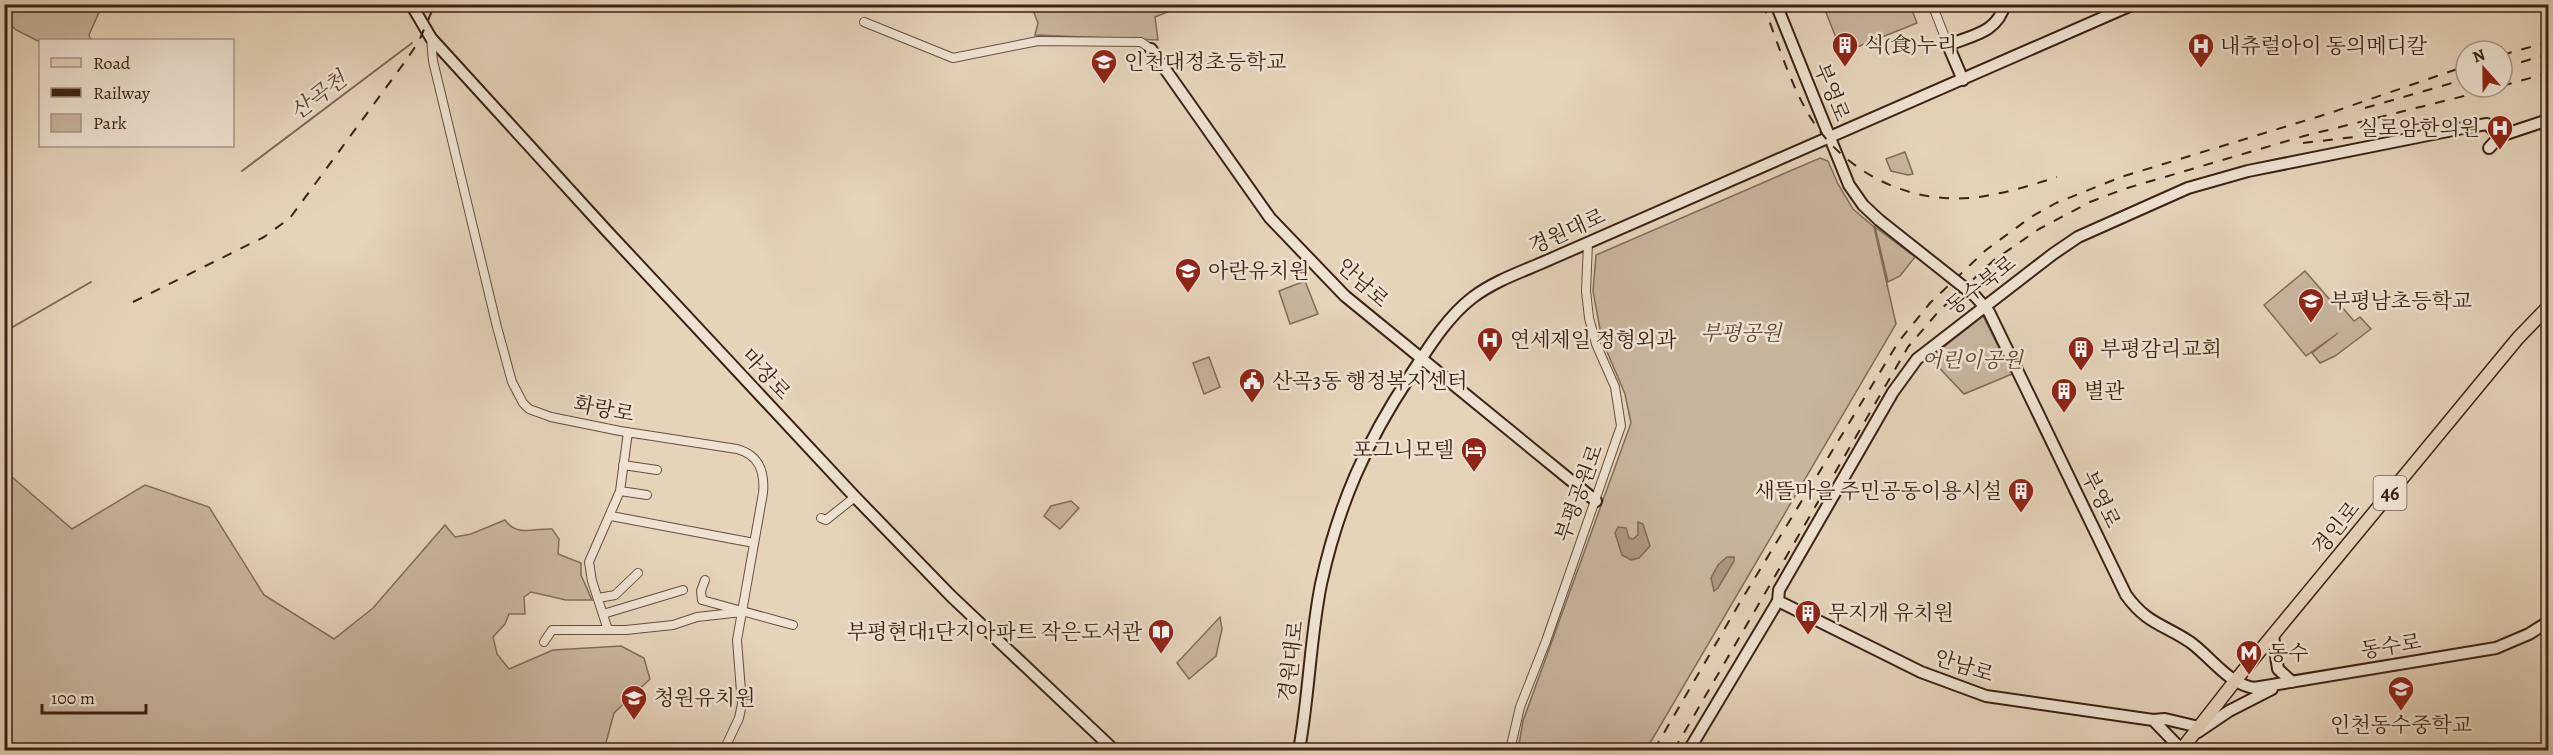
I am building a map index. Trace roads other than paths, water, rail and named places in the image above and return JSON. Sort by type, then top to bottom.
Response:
[{"type":"main road","name":"부영로","points":[[1776,4],[1850,185],[1863,205],[1879,220],[1985,306],[2126,595],[2146,618],[2189,642],[2235,681]]},
{"type":"main road","points":[[1964,81],[1948,45],[1992,27],[2000,17],[2005,4]]},
{"type":"main road","name":"경원대로","points":[[1299,750],[1322,583],[1351,484],[1381,420],[1422,357],[1458,310],[1471,298],[1488,288],[1588,243],[1964,81],[2134,4]]},
{"type":"main road","name":"마장로","points":[[415,8],[431,38],[855,497],[951,596],[1114,750]]},
{"type":"main road","name":"안남로","points":[[1152,49],[1270,218],[1345,296],[1596,501]]},
{"type":"main road","points":[[2489,148],[2500,136],[2548,120]]},
{"type":"main road","name":"동수북로","points":[[1689,750],[1778,601],[1779,590],[1893,392],[1917,359],[1985,306],[2078,237],[2188,188],[2248,171],[2341,150],[2372,147],[2426,133],[2487,124],[2500,136]]},
{"type":"main road","name":"경인로","points":[[2181,750],[2235,681],[2520,335],[2548,307]]},
{"type":"main road","name":"안남로","points":[[1778,601],[1922,672],[1986,696],[2153,720],[2165,719],[2196,732]]},
{"type":"main road","name":"동수로","points":[[2235,681],[2254,688],[2496,648],[2529,634],[2548,622]]},
{"type":"main road","points":[[2196,732],[2229,711],[2288,682],[2278,669],[2273,636]]},
{"type":"main road","points":[[2153,720],[2181,750]]},
{"type":"street","points":[[1932,4],[1948,45]]},
{"type":"street","points":[[864,22],[953,58],[1038,41],[1141,42],[1152,49]]},
{"type":"street","name":"화랑로","points":[[431,38],[433,61],[491,304],[518,396],[529,409],[541,414],[628,432],[737,449],[754,457],[762,470],[764,483],[737,639],[742,704],[739,718],[724,750]]},
{"type":"street","name":"부평공원로","points":[[1510,750],[1520,707],[1618,439],[1622,418],[1615,387],[1596,344],[1589,318],[1586,291],[1588,243]]},
{"type":"street","points":[[608,630],[589,562],[620,491],[628,432]]},
{"type":"street","points":[[623,465],[657,470]]},
{"type":"street","points":[[620,491],[647,495]]},
{"type":"street","points":[[821,518],[826,520],[855,497]]},
{"type":"street","points":[[611,516],[754,543]]},
{"type":"street","points":[[598,598],[615,595],[638,573]]},
{"type":"street","points":[[705,580],[701,591],[702,600],[738,608],[742,612]]},
{"type":"street","points":[[603,614],[683,590]]},
{"type":"street","points":[[544,642],[552,630],[608,630],[673,625],[697,617],[742,612],[793,625]]},
{"type":"waterway","name":"산곡천","points":[[242,171],[412,43]]},
{"type":"waterway","name":"산곡천","points":[[4,332],[91,282]]},
{"type":"railway","points":[[133,302],[264,237],[290,218],[407,59],[419,41],[435,4]]},
{"type":"railway","points":[[1763,4],[1792,80],[1814,123],[1830,143],[1869,175],[1891,186],[1940,198],[1990,195],[2057,177]]},
{"type":"railway","points":[[2514,52],[2548,42]]},
{"type":"railway","points":[[2514,64],[2548,54]]},
{"type":"railway","points":[[1654,750],[1739,604],[1899,341],[1930,303],[1986,250],[2031,217],[2056,203],[2121,177],[2330,113],[2454,70]]},
{"type":"railway","points":[[2514,83],[2548,73]]},
{"type":"railway","points":[[2365,108],[2454,82]]},
{"type":"railway","points":[[1674,750],[1908,347],[1939,311],[1994,260],[2039,229],[2090,202],[2124,189],[2304,136],[2454,98]]},
{"type":"railway","points":[[2303,143],[2354,137]]},
{"type":"place","name":"식(食)누리","points":[[1845,68]]},
{"type":"place","name":"내츄럴아이 동의메디칼","points":[[2201,69]]},
{"type":"place","name":"인천대정초등학교","points":[[1104,85]]},
{"type":"place","name":"실로암한의원","points":[[2500,151]]},
{"type":"place","name":"아란유치원","points":[[1188,294]]},
{"type":"place","name":"부평남초등학교","points":[[2311,324]]},
{"type":"place","name":"연세제일 정형외과","points":[[1490,363]]},
{"type":"place","name":"부평감리교회","points":[[2081,372]]},
{"type":"place","name":"산곡3동 행정복지센터","points":[[1252,404]]},
{"type":"place","name":"별관","points":[[2064,414]]},
{"type":"place","name":"포그니모텔","points":[[1474,473]]},
{"type":"place","name":"새뜰마을 주민공동이용시설","points":[[2021,514]]},
{"type":"place","name":"무지개 유치원","points":[[1808,636]]},
{"type":"place","name":"부평현대1단지아파트 작은도서관","points":[[1161,655]]},
{"type":"place","name":"동수","points":[[2249,676]]},
{"type":"place","name":"인천동수중학교","points":[[2401,712]]},
{"type":"place","name":"청원유치원","points":[[634,721]]},
{"type":"park label","name":"부평공원","points":[[1741,333]]},
{"type":"park label","name":"어린이공원","points":[[1972,360]]}]
